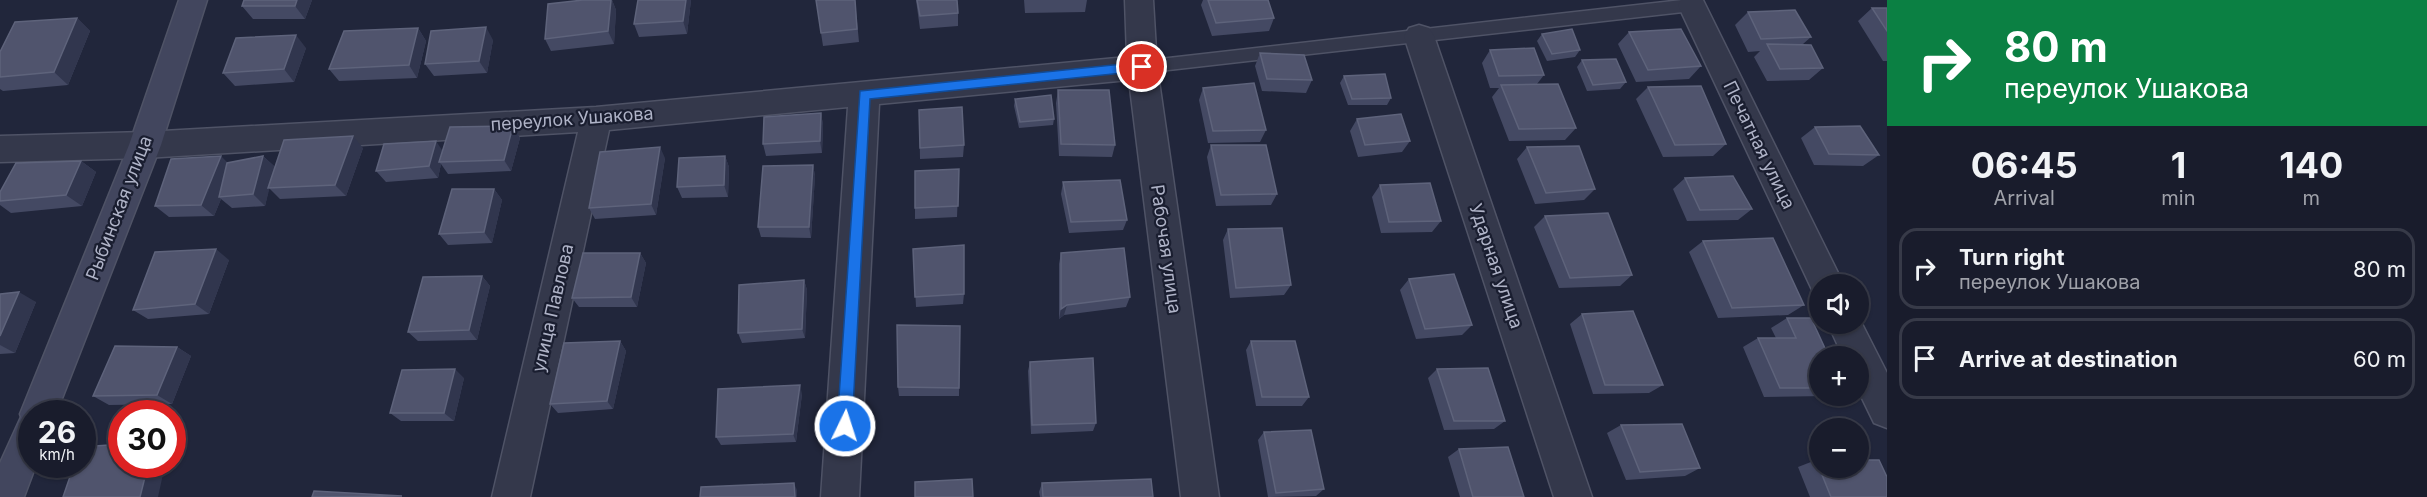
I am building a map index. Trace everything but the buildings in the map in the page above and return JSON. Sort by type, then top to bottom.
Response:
[{"type":"main road","name":"Рыбинская улица","points":[[44,400],[145,144],[193,0]]},
{"type":"main road","points":[[5,497],[18,465]]},
{"type":"street","name":"Рабочая улица","points":[[1139,0],[1142,67],[1200,497]]},
{"type":"street","name":"Печатная улица","points":[[1691,2],[1822,274]]},
{"type":"street","name":"Ударная улица","points":[[1419,36],[1573,497]]},
{"type":"street","name":"переулок Ушакова","points":[[0,149],[145,144],[596,119],[1142,67]]},
{"type":"street","points":[[840,497],[864,94]]},
{"type":"street","name":"улица Павлова","points":[[511,497],[596,119]]},
{"type":"street","points":[[1850,334],[1887,411]]},
{"type":"lane","points":[[1142,67],[1691,2]]},
{"type":"route","points":[[845,426],[864,94],[1142,67]]}]
